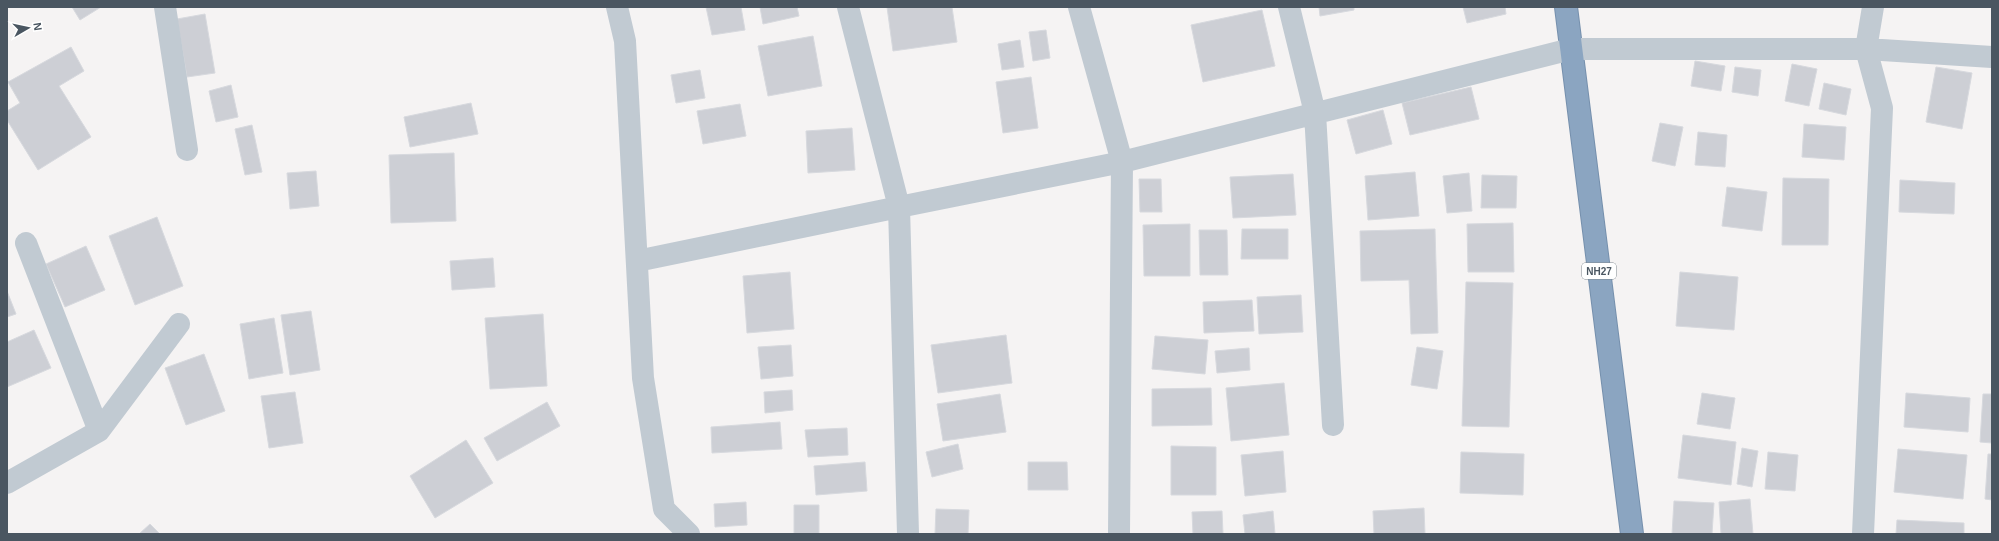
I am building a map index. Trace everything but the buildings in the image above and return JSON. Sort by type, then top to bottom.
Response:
[{"type":"highway","name":"NH27","points":[[1566,7],[1632,534]]},
{"type":"street","points":[[165,7],[187,150]]},
{"type":"street","points":[[617,7],[625,41],[643,378],[664,509],[689,534]]},
{"type":"street","points":[[848,7],[899,207],[908,534]]},
{"type":"street","points":[[1079,7],[1122,162],[1119,534]]},
{"type":"street","points":[[1289,7],[1315,113],[1333,425]]},
{"type":"street","points":[[1863,534],[1882,108],[1866,49],[1873,7]]},
{"type":"street","points":[[637,261],[1122,162],[1571,48],[1866,49],[1992,57]]},
{"type":"street","points":[[26,243],[99,431]]},
{"type":"street","points":[[7,483],[99,431],[179,324]]}]
